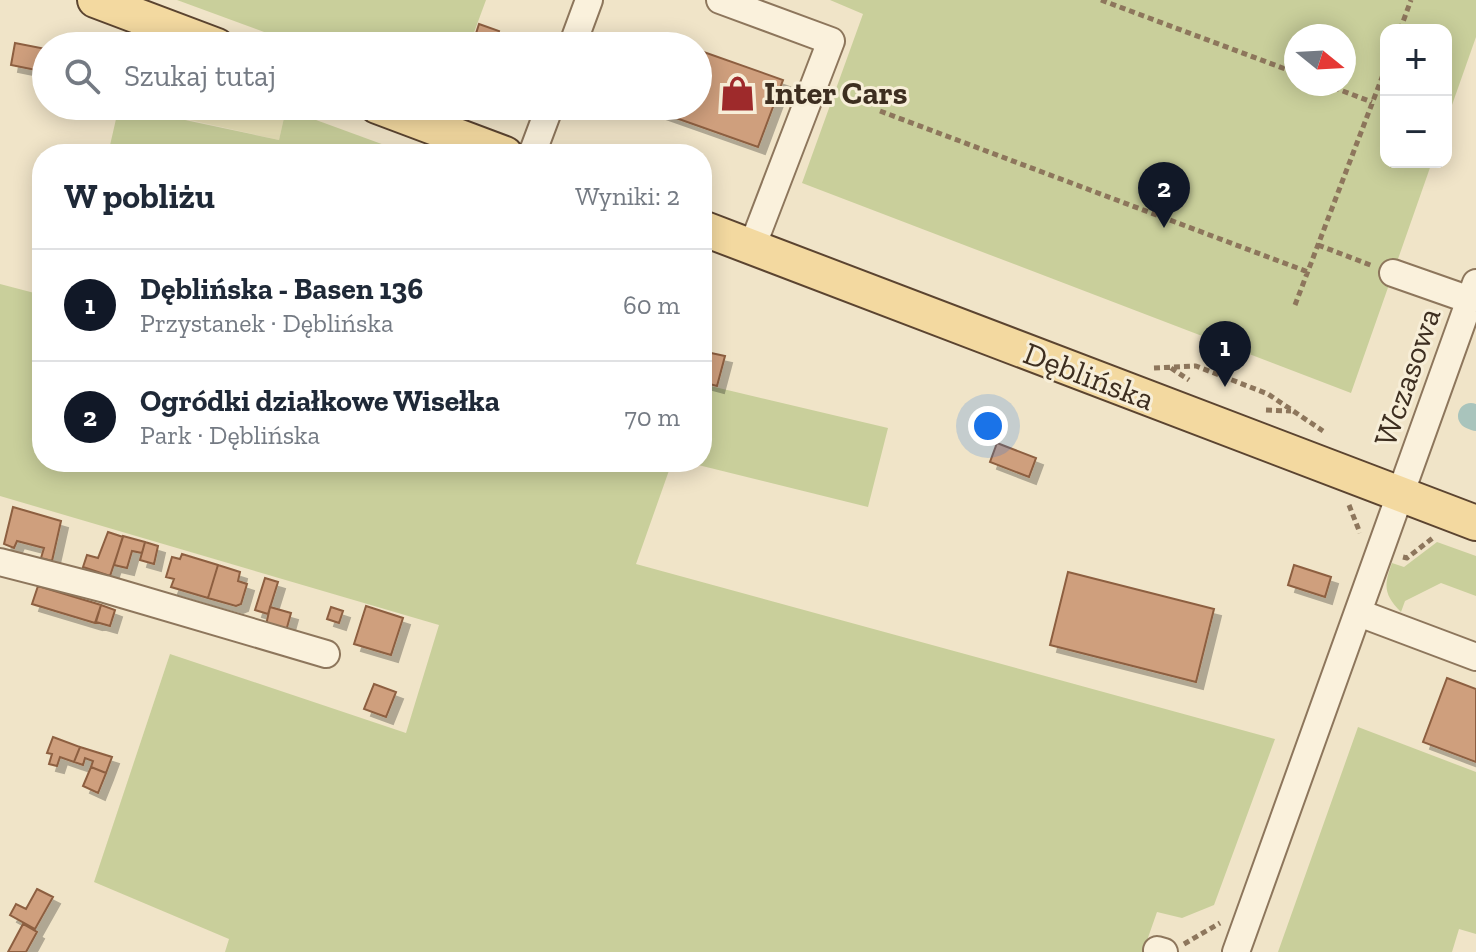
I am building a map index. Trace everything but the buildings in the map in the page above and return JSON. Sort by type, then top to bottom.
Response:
[{"type":"main road","points":[[95,0],[180,32]]},
{"type":"main road","points":[[414,120],[478,144]]},
{"type":"main road","name":"Dęblińska","points":[[712,232],[1476,523]]},
{"type":"street","points":[[577,32],[589,0]]},
{"type":"street","points":[[720,0],[831,41],[752,247]]},
{"type":"street","points":[[536,144],[545,120]]},
{"type":"street","points":[[1393,273],[1473,292]]},
{"type":"street","name":"Wczasowa","points":[[1236,952],[1473,292]]},
{"type":"street","points":[[0,562],[105,589],[326,654]]},
{"type":"street","points":[[1359,613],[1476,657]]},
{"type":"path","points":[[1101,0],[1284,69]]},
{"type":"path","points":[[1402,24],[1411,0]]},
{"type":"path","points":[[1295,305],[1380,82]]},
{"type":"path","points":[[1356,96],[1372,102]]},
{"type":"path","points":[[880,111],[1308,272]]},
{"type":"path","points":[[1318,245],[1393,273]]},
{"type":"path","points":[[1141,368],[1196,366],[1268,394],[1329,435]]},
{"type":"path","points":[[1171,367],[1188,380],[1201,385]]},
{"type":"path","points":[[1253,405],[1266,410],[1292,411]]},
{"type":"path","points":[[1382,549],[1407,558],[1436,536]]},
{"type":"shaded area","points":[[190,120],[284,120],[279,140]]},
{"type":"green space","points":[[177,0],[486,0],[474,32],[264,32]]},
{"type":"green space","points":[[830,0],[1476,0],[1476,37],[1452,105],[1452,24],[1380,24],[1380,168],[1430,168],[1351,393],[802,183],[863,14]]},
{"type":"green space","points":[[116,120],[185,120],[279,140],[284,120],[316,120],[382,144],[110,144]]},
{"type":"green space","points":[[0,284],[32,292],[32,472],[668,472],[636,564],[1275,739],[1214,905],[1182,918],[1157,912],[1143,952],[225,952],[229,939],[94,882],[170,654],[406,733],[439,625],[0,496]]},
{"type":"green space","points":[[712,386],[888,428],[868,507],[712,468]]},
{"type":"green space","points":[[1437,542],[1476,556],[1476,596],[1441,583],[1405,601],[1401,612],[1387,589],[1392,563],[1404,567]]},
{"type":"green space","points":[[1358,727],[1476,772],[1476,934],[1459,929],[1452,952],[1278,952]]},
{"type":"waterway","points":[[1471,416],[1476,418]]},
{"type":"place","name":"Inter Cars","points":[[738,93]]},
{"type":"place","name":"Ogródki działkowe Wisełka","points":[[1164,228]]},
{"type":"place","name":"Dęblińska - Basen 136","points":[[1225,387]]}]
